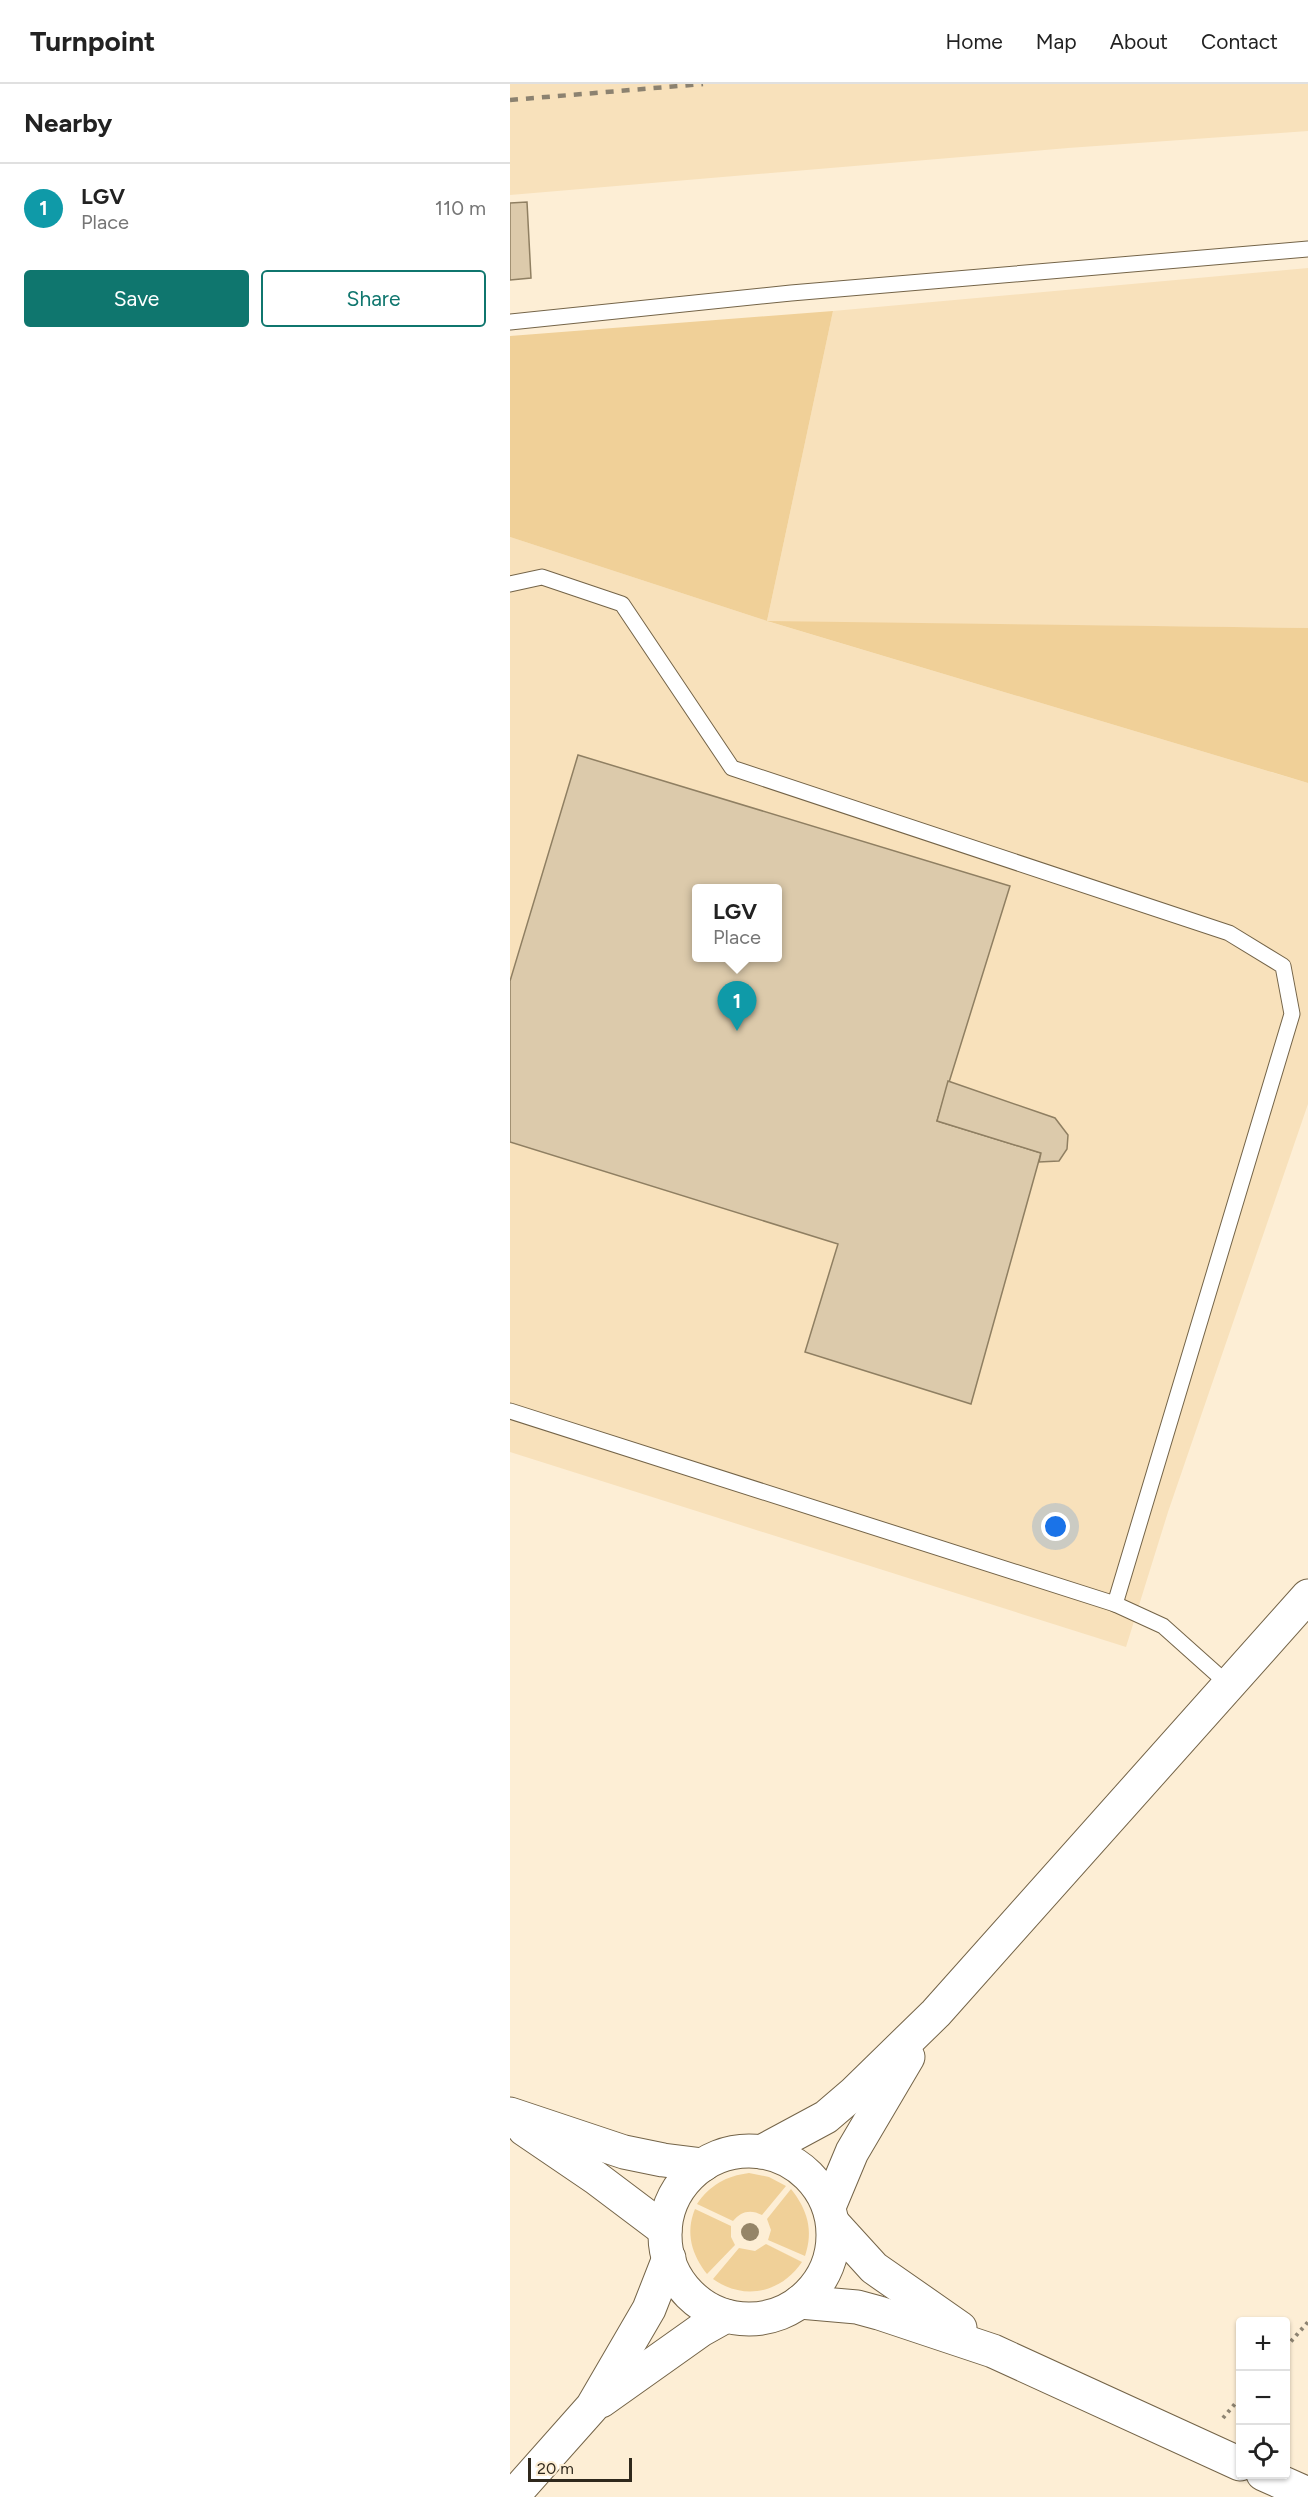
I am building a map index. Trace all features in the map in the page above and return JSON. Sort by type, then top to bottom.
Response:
[{"type":"main road","points":[[761,2152],[826,2117],[936,2013],[1308,1596]]},
{"type":"main road","points":[[510,2119],[549,2148],[596,2178],[667,2244],[673,2272],[691,2295],[706,2307],[726,2316],[763,2317],[782,2312],[800,2302],[825,2272],[831,2257],[831,2215],[852,2152],[936,2013]]},
{"type":"main road","points":[[510,2114],[624,2152],[703,2165]]},
{"type":"main road","points":[[512,2497],[592,2407],[649,2309],[667,2244],[668,2215],[679,2189],[690,2175],[703,2165],[734,2152],[761,2152],[784,2158],[799,2167],[812,2178],[831,2215],[874,2268],[993,2351]]},
{"type":"main road","points":[[800,2302],[857,2307],[993,2351],[1236,2462]]},
{"type":"main road","points":[[592,2407],[701,2330],[726,2316]]},
{"type":"main road","points":[[1272,2479],[1308,2494]]},
{"type":"lane","points":[[510,322],[791,293],[1308,249]]},
{"type":"lane","points":[[510,584],[542,577],[622,604],[732,768],[1229,933],[1284,966],[1292,1014],[1115,1604]]},
{"type":"lane","points":[[510,1411],[1115,1604],[1162,1626],[1229,1685]]},
{"type":"path","points":[[1290,2342],[1308,2322]]},
{"type":"shaded area","points":[[510,84],[1308,84],[1308,131],[1068,148],[510,195]]},
{"type":"shaded area","points":[[1308,268],[1308,628],[770,622],[1308,783],[1308,1104],[1168,1512],[1126,1647],[510,1452],[510,537],[767,621],[833,311]]},
{"type":"shaded area","points":[[833,311],[767,621],[510,537],[510,336]]},
{"type":"shaded area","points":[[767,621],[1308,628],[1308,783]]},
{"type":"shaded area","points":[[749,2173],[769,2177],[786,2186],[762,2215],[746,2212],[733,2221],[697,2204],[719,2182]]},
{"type":"shaded area","points":[[791,2189],[805,2212],[809,2229],[805,2256],[768,2240],[771,2230],[767,2219]]},
{"type":"shaded area","points":[[695,2209],[731,2226],[731,2237],[735,2245],[707,2274],[697,2259],[690,2235]]},
{"type":"shaded area","points":[[766,2244],[802,2262],[784,2281],[773,2287],[749,2291],[725,2286],[713,2279],[739,2248],[755,2251]]},
{"type":"building","points":[[527,202],[531,278],[510,280],[510,203]]},
{"type":"building","points":[[578,755],[1010,886],[937,1121],[1041,1153],[971,1404],[805,1352],[838,1244],[510,1142],[510,981]]},
{"type":"building","points":[[948,1081],[1055,1118],[1068,1135],[1067,1149],[1059,1161],[1039,1162],[1041,1153],[937,1121]]},
{"type":"railway","points":[[510,100],[703,84]]},
{"type":"place","name":"LGV","points":[[737,1031]]}]
